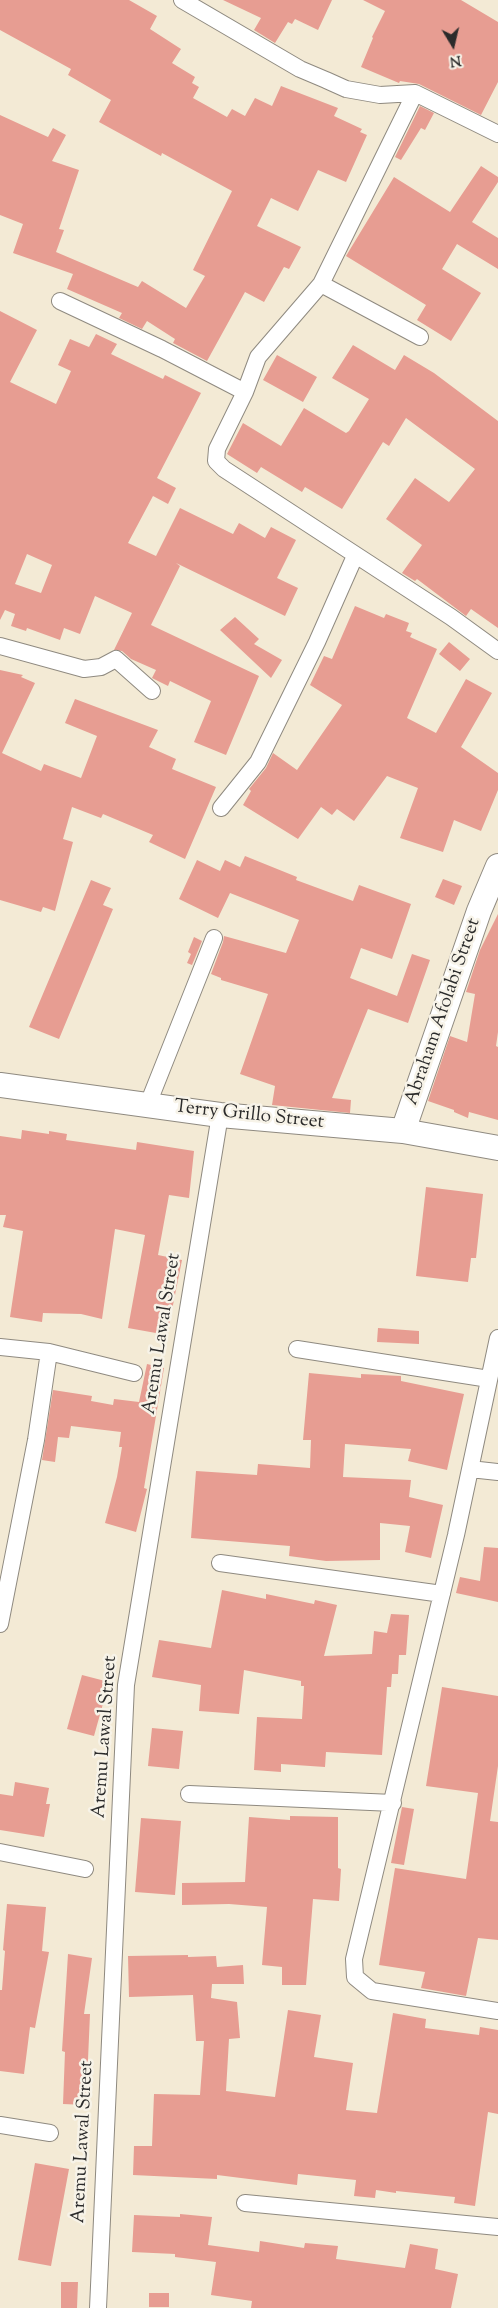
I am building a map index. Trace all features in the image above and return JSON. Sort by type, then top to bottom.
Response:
[{"type":"street","points":[[182,0],[300,69],[346,89],[380,95],[415,93],[498,134]]},
{"type":"street","points":[[415,93],[321,284],[258,357],[245,392],[217,449],[216,461],[224,469],[451,617],[498,651]]},
{"type":"street","points":[[321,284],[420,337]]},
{"type":"street","points":[[60,301],[162,349],[245,392]]},
{"type":"street","points":[[221,808],[258,762],[318,642],[355,556]]},
{"type":"street","points":[[0,646],[84,669],[101,667],[116,659],[152,691]]},
{"type":"street","name":"Abraham Afolabi Street","points":[[402,1131],[479,912],[498,866]]},
{"type":"street","points":[[148,1104],[214,938]]},
{"type":"street","name":"Terry Grillo Street","points":[[0,1085],[220,1115],[402,1131],[498,1148]]},
{"type":"street","name":"Aremu Lawal Street","points":[[98,2308],[102,2174],[126,1685],[220,1115]]},
{"type":"street","points":[[498,1338],[442,1594],[354,1959],[355,1977],[372,1991],[498,2011]]},
{"type":"street","points":[[0,1346],[49,1352],[134,1373]]},
{"type":"street","points":[[297,1349],[489,1380]]},
{"type":"street","points":[[0,1624],[7,1553],[36,1440],[49,1352]]},
{"type":"street","points":[[470,1470],[498,1472]]},
{"type":"street","points":[[220,1563],[442,1594]]},
{"type":"street","points":[[189,1794],[393,1803]]},
{"type":"street","points":[[0,1852],[85,1869]]},
{"type":"street","points":[[0,2125],[50,2133]]},
{"type":"street","points":[[245,2204],[498,2227]]},
{"type":"building","points":[[0,0],[129,0],[157,16],[150,29],[181,49],[172,63],[195,77],[192,83],[199,87],[193,98],[227,117],[232,109],[245,116],[255,98],[272,106],[281,86],[338,108],[334,116],[362,129],[360,132],[367,135],[346,182],[318,170],[298,211],[271,198],[257,226],[301,247],[289,269],[284,267],[264,302],[245,292],[207,361],[173,343],[175,339],[147,321],[142,329],[119,318],[122,313],[67,289],[73,274],[13,253],[23,224],[0,215],[0,115],[48,137],[53,128],[66,135],[52,161],[79,170],[59,229],[64,230],[56,252],[138,287],[142,281],[186,308],[205,276],[193,270],[232,191],[162,153],[161,156],[99,122],[111,100],[68,75],[71,69],[0,30]]},
{"type":"building","points":[[223,0],[332,0],[318,30],[295,19],[292,24],[288,22],[275,43],[254,30],[261,18]]},
{"type":"building","points":[[363,0],[461,0],[498,22],[498,82],[481,115],[419,84],[400,81],[399,83],[361,67],[372,37],[385,11]]},
{"type":"building","points":[[420,106],[434,113],[425,130],[421,128],[401,160],[395,157]]},
{"type":"building","points":[[481,166],[498,177],[498,182],[472,222],[498,238],[498,269],[457,244],[442,269],[481,293],[451,341],[417,320],[426,305],[346,256],[394,177],[450,212]]},
{"type":"building","points":[[0,311],[37,330],[10,382],[56,404],[71,371],[58,365],[70,339],[89,347],[96,334],[117,344],[111,354],[163,379],[165,375],[201,393],[157,478],[176,488],[168,504],[153,496],[128,543],[156,556],[180,508],[233,534],[239,523],[265,538],[271,527],[296,540],[277,578],[298,588],[285,616],[176,563],[180,566],[151,625],[259,676],[226,755],[194,742],[211,701],[170,681],[168,686],[152,678],[156,670],[131,659],[122,651],[114,650],[132,613],[95,596],[80,634],[64,628],[60,640],[27,628],[26,631],[11,626],[15,614],[5,610],[0,620]],"holes":[[[27,554],[52,565],[41,593],[15,584]]]},
{"type":"building","points":[[353,345],[395,370],[404,355],[434,373],[498,421],[498,628],[471,609],[466,616],[417,579],[415,581],[402,573],[422,545],[386,519],[415,478],[449,502],[475,469],[406,418],[389,446],[383,442],[342,509],[305,487],[302,492],[261,467],[257,473],[227,454],[243,423],[281,446],[304,408],[346,433],[349,431],[369,399],[332,378]]},
{"type":"building","points":[[277,355],[317,377],[303,402],[263,380]]},
{"type":"building","points":[[355,606],[384,618],[386,614],[409,623],[406,631],[412,633],[410,637],[437,649],[407,718],[436,733],[466,679],[492,693],[461,747],[498,773],[498,790],[481,831],[454,820],[443,852],[400,838],[418,788],[387,776],[354,821],[337,809],[332,815],[321,807],[298,839],[243,805],[251,791],[249,789],[266,768],[273,753],[297,770],[342,705],[310,685],[324,656],[332,659]]},
{"type":"building","points":[[235,617],[259,639],[254,644],[282,660],[271,678],[220,630]]},
{"type":"building","points":[[449,642],[470,659],[460,671],[439,654]]},
{"type":"building","points":[[0,670],[23,675],[21,677],[35,683],[2,753],[41,771],[44,764],[81,778],[97,736],[65,723],[75,699],[158,730],[149,747],[176,759],[172,769],[216,787],[185,859],[149,842],[153,835],[103,814],[101,818],[72,807],[63,839],[73,842],[55,911],[43,907],[41,912],[0,900]]},
{"type":"building","points":[[245,856],[297,877],[296,880],[353,901],[359,885],[411,904],[392,959],[361,948],[350,978],[397,996],[412,954],[430,960],[408,1023],[368,1009],[332,1098],[351,1100],[350,1113],[272,1105],[275,1086],[240,1074],[268,994],[221,980],[221,978],[211,974],[224,936],[286,953],[299,920],[230,893],[218,918],[179,899],[197,860],[220,871],[225,860],[240,867]]},
{"type":"building","points":[[443,879],[462,886],[454,905],[435,897]]},
{"type":"building","points":[[91,880],[111,888],[103,905],[113,909],[59,1039],[29,1027]]},
{"type":"building","points":[[498,914],[498,1032],[496,1046],[498,1047],[498,1120],[469,1112],[468,1118],[454,1112],[454,1110],[428,1101],[450,1036],[467,1042],[475,994],[466,992],[480,950]]},
{"type":"building","points":[[194,937],[202,941],[192,965],[187,963],[191,954],[188,952]]},
{"type":"building","points":[[22,1130],[49,1134],[49,1131],[67,1134],[66,1140],[136,1150],[137,1142],[194,1151],[189,1198],[169,1195],[158,1255],[182,1260],[167,1335],[128,1328],[145,1235],[115,1229],[102,1319],[81,1314],[43,1313],[42,1322],[10,1317],[23,1231],[3,1227],[6,1215],[0,1215],[0,1136],[21,1139]]},
{"type":"building","points":[[426,1187],[483,1194],[476,1258],[471,1258],[468,1282],[416,1276]]},
{"type":"building","points":[[378,1328],[419,1331],[419,1344],[377,1342]]},
{"type":"building","points":[[147,1364],[164,1368],[144,1488],[147,1489],[136,1532],[105,1523],[117,1477],[122,1447],[119,1447],[121,1432],[71,1426],[69,1438],[58,1437],[55,1462],[42,1460],[53,1390],[92,1396],[91,1401],[113,1405],[114,1399],[139,1402]]},
{"type":"building","points":[[309,1373],[361,1378],[361,1374],[401,1376],[401,1381],[464,1394],[447,1470],[408,1461],[411,1449],[345,1444],[343,1477],[411,1480],[409,1497],[443,1505],[431,1558],[405,1552],[410,1526],[380,1523],[380,1560],[326,1561],[289,1556],[290,1546],[191,1538],[196,1471],[257,1475],[258,1464],[310,1468],[311,1440],[303,1440]]},
{"type":"building","points":[[484,1547],[498,1548],[498,1602],[456,1593],[460,1577],[480,1581]]},
{"type":"building","points":[[222,1590],[266,1599],[266,1594],[314,1604],[315,1600],[337,1605],[324,1656],[372,1654],[374,1631],[387,1633],[391,1614],[409,1615],[406,1655],[399,1655],[398,1674],[392,1674],[391,1687],[387,1687],[382,1755],[326,1752],[325,1767],[281,1764],[281,1772],[254,1770],[257,1717],[302,1719],[304,1686],[301,1686],[301,1681],[244,1670],[239,1714],[199,1711],[201,1685],[152,1677],[159,1640],[211,1648]]},
{"type":"building","points":[[82,1675],[109,1682],[94,1736],[67,1729]]},
{"type":"building","points":[[442,1687],[498,1696],[498,1766],[490,1821],[498,1822],[498,1940],[478,1938],[466,1996],[421,1988],[425,1972],[379,1965],[395,1868],[466,1879],[478,1793],[426,1786]]},
{"type":"building","points":[[152,1728],[183,1731],[179,1769],[148,1766]]},
{"type":"building","points":[[15,1782],[49,1788],[46,1804],[50,1804],[44,1837],[0,1830],[0,1794],[13,1796]]},
{"type":"building","points":[[402,1807],[414,1809],[404,1865],[391,1863]]},
{"type":"building","points":[[290,1816],[338,1817],[338,1868],[341,1869],[339,1901],[313,1899],[306,1985],[282,1985],[282,1967],[262,1965],[267,1907],[229,1904],[182,1905],[182,1883],[245,1882],[249,1817],[290,1820]]},
{"type":"building","points":[[141,1818],[181,1821],[175,1895],[135,1892]]},
{"type":"building","points":[[7,1904],[46,1907],[42,1951],[49,1952],[35,2028],[30,2027],[24,2074],[0,2071],[0,1990],[2,1990]]},
{"type":"building","points":[[68,1954],[92,1958],[84,2014],[90,2014],[86,2105],[63,2104],[65,2052],[62,2051]]},
{"type":"building","points":[[188,1955],[188,1957],[216,1956],[217,1967],[243,1965],[244,1984],[212,1984],[211,1998],[237,2002],[240,2038],[229,2039],[226,2091],[275,2097],[288,2010],[321,2015],[314,2057],[353,2063],[346,2110],[377,2113],[393,2013],[426,2019],[425,2028],[479,2035],[480,2027],[498,2030],[498,2114],[488,2112],[475,2206],[454,2203],[455,2197],[396,2191],[396,2193],[376,2190],[375,2198],[354,2196],[356,2180],[298,2174],[297,2185],[217,2175],[217,2179],[133,2175],[134,2146],[152,2146],[154,2094],[200,2095],[204,2041],[196,2041],[193,1995],[129,1997],[128,1956]]},
{"type":"building","points":[[35,2163],[69,2169],[51,2266],[18,2260]]},
{"type":"building","points":[[180,2214],[212,2217],[208,2245],[259,2252],[260,2241],[304,2248],[305,2243],[338,2246],[336,2259],[405,2268],[410,2244],[438,2249],[435,2269],[458,2274],[451,2308],[251,2308],[252,2301],[211,2295],[216,2262],[175,2257],[175,2254],[132,2252],[134,2215],[180,2217]]},
{"type":"building","points":[[61,2282],[78,2282],[77,2308],[61,2308]]},
{"type":"building","points":[[149,2293],[169,2293],[169,2307],[149,2307]]}]
